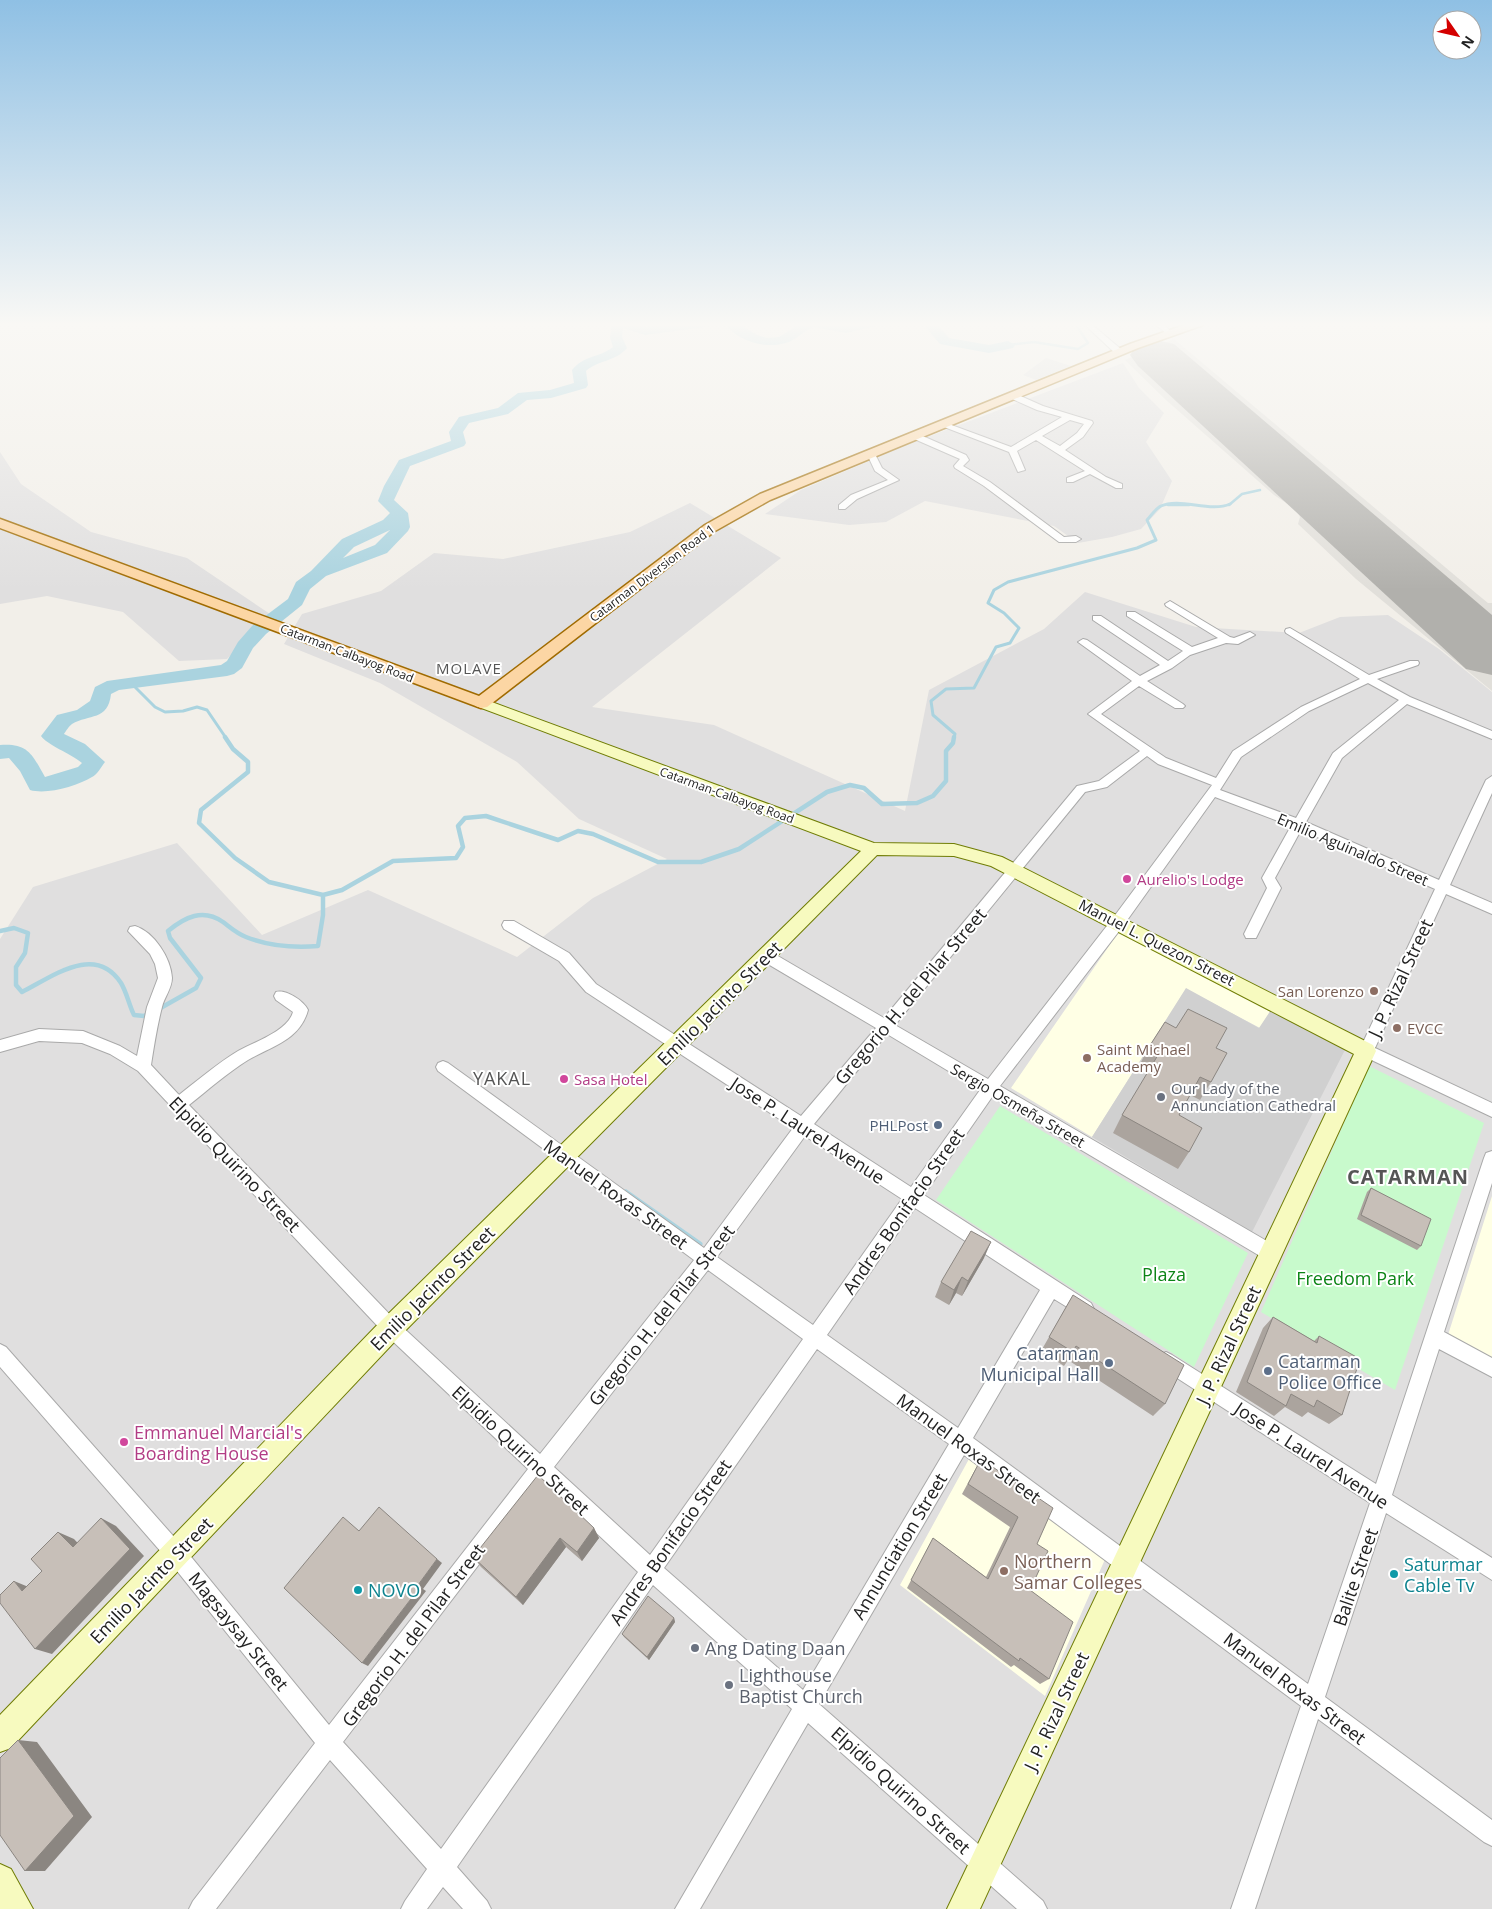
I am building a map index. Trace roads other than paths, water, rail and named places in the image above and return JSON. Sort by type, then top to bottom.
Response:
[{"type":"main road","name":"Catarman Diversion Road 1","points":[[481,704],[710,528],[765,497],[974,412]]},
{"type":"main road","name":"Catarman-Calbayog Road","points":[[0,523],[807,824]]},
{"type":"main road","name":"Manuel L. Quezon Street","points":[[807,824],[873,849],[954,850],[977,854],[1015,869],[1366,1051]]},
{"type":"main road","name":"Emilio Jacinto Street","points":[[0,1737],[391,1328],[873,849]]},
{"type":"main road","name":"J. P. Rizal Street","points":[[963,1909],[1366,1051]]},
{"type":"main road","points":[[0,1880],[17,1909]]},
{"type":"street","points":[[1053,412],[1089,424],[1080,435],[1060,450]]},
{"type":"street","points":[[1012,450],[1069,417]]},
{"type":"street","points":[[943,425],[1012,450],[1021,470]]},
{"type":"street","points":[[914,436],[963,457],[964,460],[958,466],[987,484],[1062,540],[1076,540]]},
{"type":"street","points":[[1037,437],[1119,486]]},
{"type":"street","points":[[842,507],[854,497],[895,480],[878,469],[871,454]]},
{"type":"street","points":[[1070,480],[1091,471]]},
{"type":"street","points":[[1170,604],[1226,639],[1234,642],[1250,635]]},
{"type":"street","points":[[1130,614],[1191,651]]},
{"type":"street","points":[[1096,618],[1168,666]]},
{"type":"street","points":[[1290,631],[1368,679],[1406,699],[1492,735]]},
{"type":"street","points":[[1139,681],[1191,651],[1226,639]]},
{"type":"street","points":[[1084,642],[1139,681],[1179,706]]},
{"type":"street","name":"Andres Bonifacio Street","points":[[413,1909],[912,1197],[989,1089],[1118,922],[1216,788],[1236,754],[1305,709],[1368,679],[1414,663]]},
{"type":"street","name":"Emilio Aguinaldo Street","points":[[1139,681],[1094,714],[1162,761],[1216,788],[1492,909]]},
{"type":"street","points":[[1251,934],[1274,888],[1268,878],[1338,756],[1406,699]]},
{"type":"street","name":"Gregorio H. del Pilar Street","points":[[201,1909],[541,1468],[706,1259],[802,1126],[1081,789],[1103,784],[1147,751]]},
{"type":"street","name":"J. P. Rizal Street","points":[[1366,1051],[1492,780]]},
{"type":"street","name":"Jose P. Laurel Avenue","points":[[509,925],[564,957],[591,988],[1095,1315]]},
{"type":"street","points":[[135,931],[143,936],[160,959],[166,979],[157,999],[143,1067]]},
{"type":"street","name":"Sergio Osmeña Street","points":[[766,956],[989,1089],[1271,1253]]},
{"type":"street","points":[[178,1104],[243,1056],[272,1042],[298,1021],[301,1010],[282,996]]},
{"type":"street","name":"Elpidio Quirino Street","points":[[0,1046],[39,1035],[82,1037],[115,1050],[143,1067],[391,1328],[651,1570],[1035,1909]]},
{"type":"street","name":"Manuel L. Quezon Street","points":[[1366,1051],[1492,1110]]},
{"type":"street","name":"Manuel Roxas Street","points":[[443,1067],[706,1259],[961,1441],[1492,1834]]},
{"type":"street","name":"Balite Street","points":[[1243,1909],[1381,1499],[1492,1158]]},
{"type":"street","name":"Annunciation Street","points":[[687,1909],[1051,1287]]},
{"type":"street","points":[[1434,1336],[1492,1368]]},
{"type":"street","name":"Jose P. Laurel Avenue","points":[[1152,1352],[1492,1570]]},
{"type":"street","name":"Magsaysay Street","points":[[0,1353],[176,1554],[330,1744],[479,1909]]},
{"type":"waterway","points":[[400,513],[386,501],[391,486],[404,463],[459,443],[456,432],[464,420],[500,412]]},
{"type":"waterway","points":[[1229,505],[1242,494],[1260,490]]},
{"type":"waterway","points":[[954,738],[955,734],[933,715],[931,701],[946,689],[974,688],[996,647],[1010,643],[1019,628],[1004,613],[988,603],[994,590],[1008,582],[1137,548],[1156,540],[1147,520],[1161,506],[1177,503],[1213,507],[1230,504]]},
{"type":"waterway","points":[[1168,505],[1189,505]]},
{"type":"waterway","points":[[0,752],[15,751],[29,768],[38,785],[55,783],[86,772],[94,762],[78,749],[51,736],[64,720],[84,714],[100,704],[102,691],[114,685],[227,670],[235,664],[245,646],[259,630],[296,601],[302,586],[317,575],[348,543],[389,524],[400,513]]},
{"type":"waterway","points":[[327,571],[381,549],[402,527],[400,513]]},
{"type":"waterway","points":[[132,684],[155,707],[165,712],[183,711],[197,707],[207,710],[226,738]]},
{"type":"waterway","points":[[225,737],[233,749],[248,762],[248,772],[201,810],[199,823],[235,858],[269,882],[323,895]]},
{"type":"waterway","points":[[323,895],[342,890],[393,861],[456,858],[463,847],[458,826],[465,818],[486,816],[558,840],[578,831],[593,834],[658,862],[701,862],[739,849],[827,792],[850,785],[864,788],[882,804],[917,803],[933,796],[946,781],[946,751],[953,743],[954,737]]},
{"type":"waterway","points":[[157,1010],[196,988],[201,978],[170,938],[168,931],[174,926],[188,918],[201,915],[216,918],[239,934],[255,940],[282,946],[318,946],[323,915],[323,895]]},
{"type":"waterway","points":[[0,931],[14,928],[28,933],[25,953],[16,967],[16,985],[22,992],[73,967],[86,964],[99,965],[111,971],[121,983],[134,1015],[144,1016],[150,1013]]},
{"type":"waterway","points":[[626,1192],[700,1244]]},
{"type":"place","name":"Aurelio's Lodge","points":[[1127,879]]},
{"type":"place","name":"San Lorenzo","points":[[1374,991]]},
{"type":"place","name":"EVCC","points":[[1397,1028]]},
{"type":"place","name":"Saint Michael Academy","points":[[1087,1058]]},
{"type":"place","name":"Sasa Hotel","points":[[564,1079]]},
{"type":"place","name":"Our Lady of the Annunciation Cathedral","points":[[1161,1097]]},
{"type":"place","name":"PHLPost","points":[[938,1125]]},
{"type":"place","name":"Catarman Municipal Hall","points":[[1109,1363]]},
{"type":"place","name":"Catarman Police Office","points":[[1268,1371]]},
{"type":"place","name":"Emmanuel Marcial's Boarding House","points":[[124,1442]]},
{"type":"place","name":"Northern Samar Colleges","points":[[1004,1571]]},
{"type":"place","name":"Saturmar Cable Tv","points":[[1394,1574]]},
{"type":"place","name":"NOVO","points":[[358,1590]]},
{"type":"place","name":"Ang Dating Daan","points":[[695,1648]]},
{"type":"place","name":"Lighthouse Baptist Church","points":[[729,1685]]},
{"type":"district","name":"MOLAVE","points":[[469,668]]},
{"type":"district","name":"YAKAL","points":[[502,1078]]},
{"type":"district","name":"CATARMAN","points":[[1408,1176]]},
{"type":"park label","name":"Plaza","points":[[1164,1274]]},
{"type":"park label","name":"Freedom Park","points":[[1355,1278]]}]
